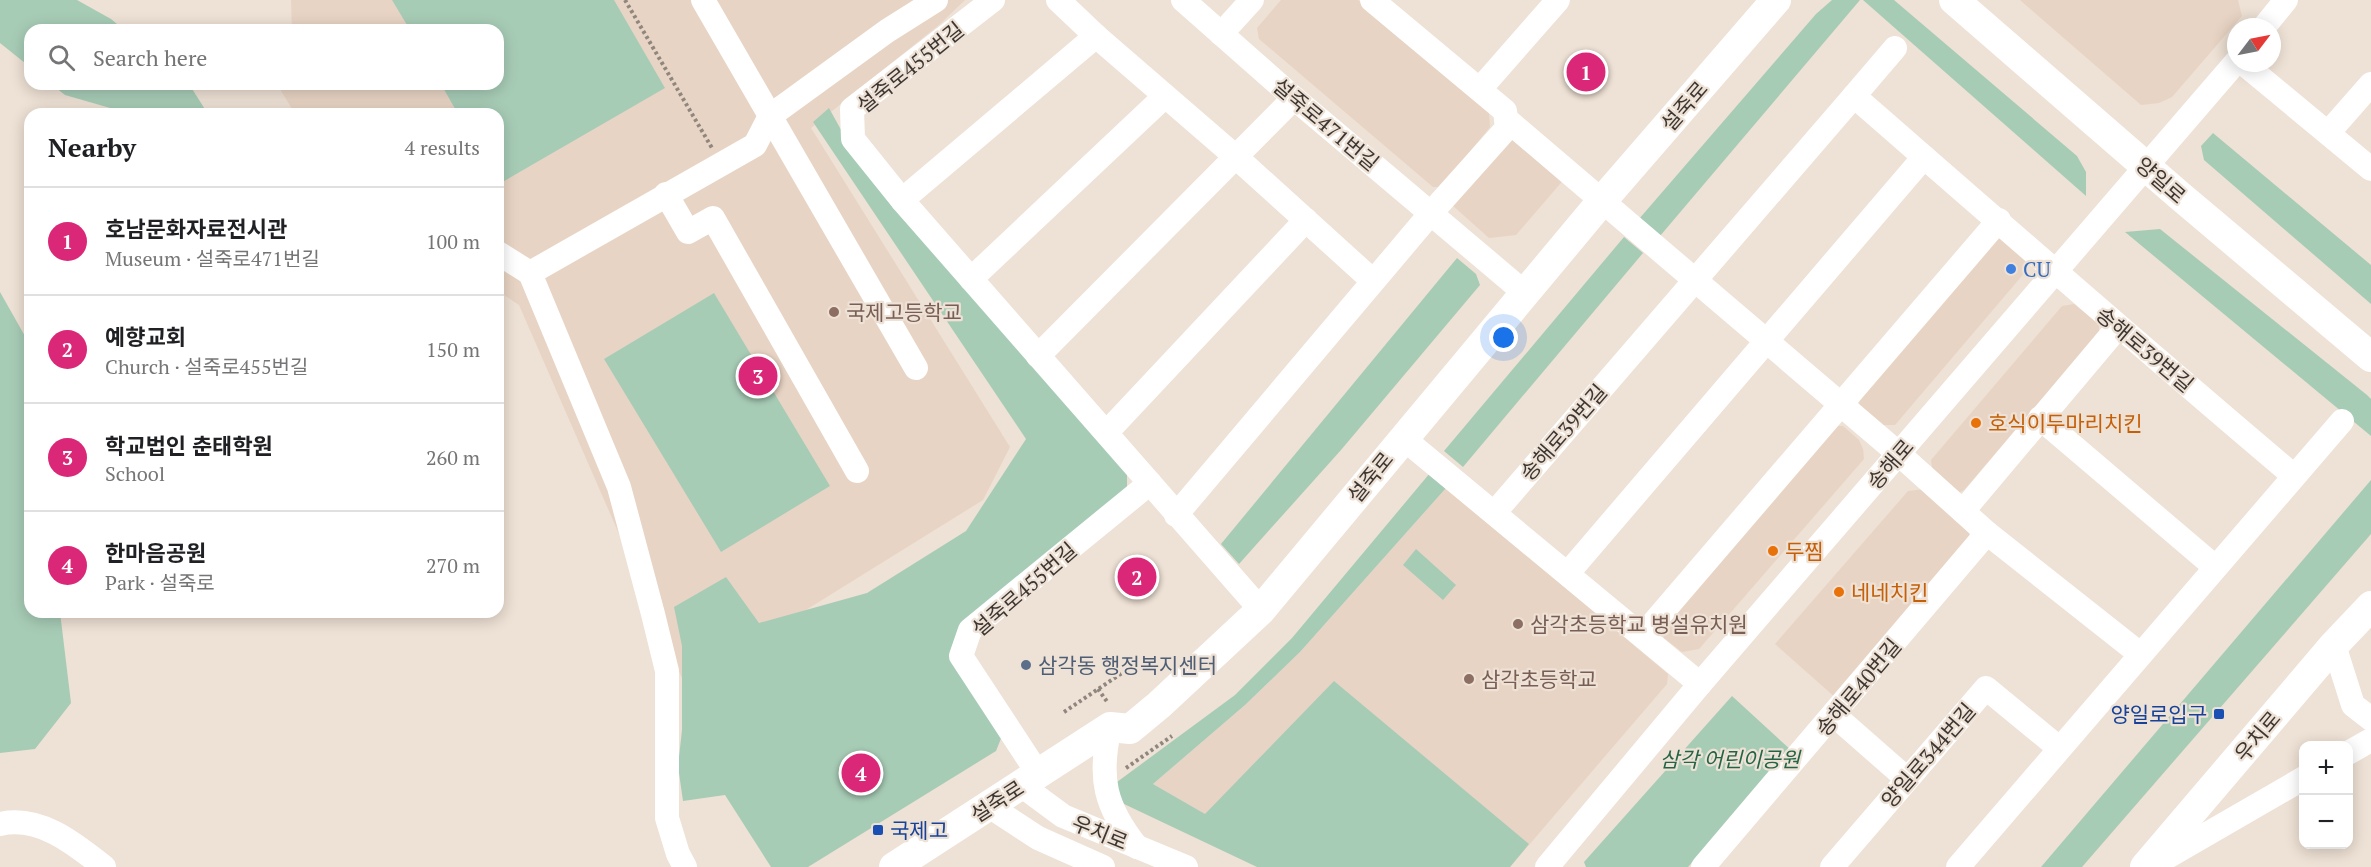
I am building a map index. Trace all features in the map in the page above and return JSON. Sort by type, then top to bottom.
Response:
[{"type":"main road","name":"설죽로","points":[[894,867],[1110,727],[1130,729],[1261,610],[1601,202],[1776,0]]},
{"type":"main road","name":"양일로","points":[[1954,0],[2146,167],[2371,357]]},
{"type":"main road","name":"우치로","points":[[2145,867],[2334,645],[2371,606]]},
{"type":"street","points":[[703,0],[916,368]]},
{"type":"street","points":[[530,273],[755,145],[770,116],[887,31],[936,0]]},
{"type":"street","name":"설죽로455번길","points":[[993,0],[852,109],[853,139],[902,200],[1261,610]]},
{"type":"street","points":[[1058,0],[1373,282]]},
{"type":"street","name":"설죽로471번길","points":[[1183,0],[1294,98],[1525,293]]},
{"type":"street","points":[[1221,34],[1252,0]]},
{"type":"street","points":[[1176,515],[1431,213],[1507,128],[1504,111],[1372,0]]},
{"type":"street","points":[[1480,89],[1558,0]]},
{"type":"street","points":[[902,200],[1096,36]]},
{"type":"street","name":"송해로39번길","points":[[1495,512],[1895,48]]},
{"type":"street","name":"송해로","points":[[1547,867],[1700,684],[2227,72]]},
{"type":"street","points":[[2254,72],[2371,169]]},
{"type":"street","points":[[2328,133],[2371,84]]},
{"type":"street","name":"송해로39번길","points":[[1854,96],[1999,220],[2118,327],[2294,476]]},
{"type":"street","points":[[971,279],[1164,97]]},
{"type":"street","points":[[1038,356],[1294,98]]},
{"type":"street","points":[[1506,119],[1899,454],[1987,533],[2140,654]]},
{"type":"street","points":[[1568,573],[1924,157]]},
{"type":"street","points":[[666,194],[688,232],[714,218],[857,471]]},
{"type":"street","points":[[1107,432],[1306,220]]},
{"type":"street","points":[[1643,635],[1999,220]]},
{"type":"street","points":[[504,255],[530,273],[620,486],[667,671],[667,818],[685,867]]},
{"type":"street","points":[[1963,511],[2118,327]]},
{"type":"street","points":[[2040,418],[2215,567]]},
{"type":"street","points":[[1958,867],[2342,422]]},
{"type":"street","points":[[1403,438],[1700,684]]},
{"type":"street","name":"설죽로455번길","points":[[1030,780],[961,656],[970,630],[1150,483]]},
{"type":"street","name":"송해로40번길","points":[[1703,867],[1987,533]]},
{"type":"street","points":[[2334,645],[2353,705],[2371,719]]},
{"type":"street","name":"양일로344번길","points":[[1832,867],[1986,687],[2060,748]]},
{"type":"street","points":[[1834,715],[1907,778]]},
{"type":"street","points":[[1110,727],[1106,744],[1108,800],[1120,825],[1137,847]]},
{"type":"street","points":[[2353,751],[2371,740]]},
{"type":"street","name":"우치로","points":[[1030,780],[1063,816],[1186,867]]},
{"type":"street","points":[[2150,867],[2299,781]]},
{"type":"street","name":"우치로","points":[[989,806],[1038,838],[1103,867]]},
{"type":"street","points":[[0,824],[32,824],[70,840],[104,867]]},
{"type":"path","points":[[625,0],[721,165]]},
{"type":"path","points":[[1064,712],[1128,669]]},
{"type":"path","points":[[1124,768],[1172,736]]},
{"type":"shaded area","points":[[291,0],[965,0],[940,24],[811,128],[1010,447],[983,500],[685,685],[519,305],[504,295],[504,108],[291,108],[281,90],[504,90],[504,24],[292,24]]},
{"type":"shaded area","points":[[1281,0],[1358,0],[1489,112],[1490,127],[1441,187],[1433,187],[1259,39],[1257,28]]},
{"type":"shaded area","points":[[2020,0],[2238,0],[2242,16],[2227,18],[2227,33],[2172,97],[2159,103],[2141,105]]},
{"type":"shaded area","points":[[1516,133],[1566,177],[1516,235],[1489,238],[1452,205]]},
{"type":"shaded area","points":[[2002,238],[2025,259],[2026,271],[1895,425],[1881,425],[1859,405],[1860,398],[1994,239]]},
{"type":"shaded area","points":[[2074,304],[2099,324],[2099,332],[1964,490],[1958,493],[1933,474],[1931,460],[2062,306]]},
{"type":"shaded area","points":[[1834,426],[1843,426],[1859,440],[1864,459],[1699,649],[1682,652],[1664,638],[1661,623]]},
{"type":"shaded area","name":"삼각초등학교","points":[[1446,488],[1668,674],[1667,684],[1510,867],[1204,814],[1153,784],[1245,705],[1300,652]]},
{"type":"shaded area","points":[[1925,489],[1968,527],[1970,539],[1836,698],[1775,644],[1908,491]]},
{"type":"green space","points":[[0,0],[77,0],[117,24],[24,24],[24,62],[0,43]]},
{"type":"green space","points":[[392,0],[614,0],[665,88],[504,181],[504,108],[455,108],[444,90],[504,90],[504,24],[406,24]]},
{"type":"green space","points":[[1832,0],[1860,0],[1660,236],[1639,219],[1816,14]]},
{"type":"green space","points":[[1863,0],[1894,0],[2077,156],[2086,172],[2086,196]]},
{"type":"green space","points":[[59,90],[193,90],[204,108],[110,108],[65,95]]},
{"type":"green space","points":[[829,108],[856,157],[1127,470],[1127,488],[960,627],[1002,736],[996,751],[808,867],[771,867],[725,795],[683,801],[678,766],[682,730],[682,646],[674,607],[726,577],[759,623],[867,593],[966,531],[1026,439],[813,122]]},
{"type":"green space","points":[[2213,133],[2371,265],[2371,304],[2204,160],[2201,146]]},
{"type":"green space","points":[[2160,229],[2367,395],[2371,399],[2371,436],[2125,232]]},
{"type":"green space","points":[[1624,237],[1643,253],[1463,467],[1444,451]]},
{"type":"green space","points":[[1457,258],[1476,274],[1480,285],[1341,450],[1239,564],[1221,544]]},
{"type":"green space","points":[[0,292],[24,334],[24,618],[61,618],[71,703],[35,749],[0,753]]},
{"type":"green space","points":[[714,293],[830,486],[721,552],[604,359]]},
{"type":"green space","points":[[1430,473],[1446,488],[1300,652],[1245,705],[1153,784],[1205,814],[1334,681],[1529,844],[1510,867],[1257,867],[1124,804],[1109,792],[1117,782],[1235,695],[1292,638]]},
{"type":"green space","points":[[2371,480],[2371,534],[2082,867],[2041,867]]},
{"type":"green space","points":[[1416,549],[1456,585],[1443,600],[1403,565]]},
{"type":"green space","name":"삼각 어린이공원","points":[[1732,696],[1792,751],[1688,867],[1586,867],[1584,862]]},
{"type":"place","name":"호남문화자료전시관","points":[[1586,72]]},
{"type":"place","name":"CU","points":[[2011,269]]},
{"type":"place","name":"국제고등학교","points":[[834,312]]},
{"type":"place","name":"학교법인 춘태학원","points":[[758,376]]},
{"type":"place","name":"호식이두마리치킨","points":[[1976,423]]},
{"type":"place","name":"두찜","points":[[1773,551]]},
{"type":"place","name":"예향교회","points":[[1137,577]]},
{"type":"place","name":"네네치킨","points":[[1839,592]]},
{"type":"place","name":"삼각초등학교 병설유치원","points":[[1518,624]]},
{"type":"place","name":"삼각동 행정복지센터","points":[[1026,665]]},
{"type":"place","name":"삼각초등학교","points":[[1469,679]]},
{"type":"place","name":"양일로입구","points":[[2219,714]]},
{"type":"place","name":"한마음공원","points":[[861,773]]},
{"type":"place","name":"국제고","points":[[878,830]]}]
